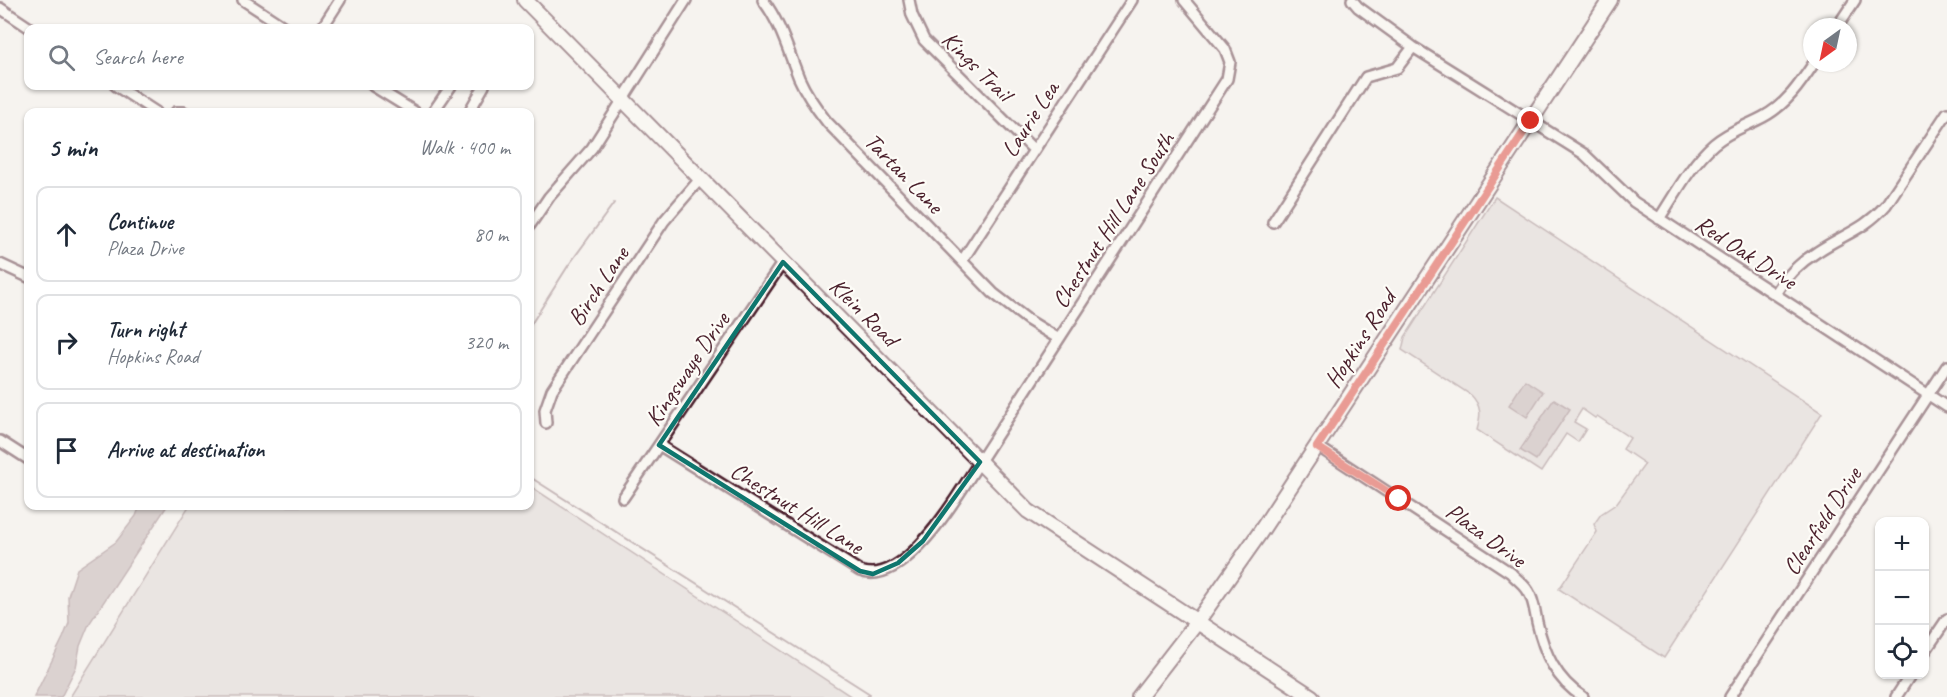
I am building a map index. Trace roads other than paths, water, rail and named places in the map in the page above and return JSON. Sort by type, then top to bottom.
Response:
[{"type":"street","points":[[243,0],[280,24]]},
{"type":"street","points":[[325,24],[340,0]]},
{"type":"street","name":"Klein Road","points":[[525,0],[1028,511],[1312,697]]},
{"type":"street","points":[[534,219],[549,197],[592,148],[686,0]]},
{"type":"street","name":"Tartan Lane","points":[[763,0],[778,24],[800,79],[817,109],[856,154],[1009,307],[1059,339]]},
{"type":"street","name":"Kings Trail","points":[[909,0],[912,15],[924,40],[1034,150]]},
{"type":"street","name":"Laurie Lea","points":[[962,261],[1132,0]]},
{"type":"street","name":"Chestnut Hill Lane South","points":[[980,462],[1227,79],[1230,62],[1225,49],[1184,0]]},
{"type":"street","name":"Red Oak Drive","points":[[1352,0],[1358,7],[1413,47],[1584,154],[1634,202],[1947,407]]},
{"type":"street","name":"Hopkins Road","points":[[1139,697],[1197,622],[1259,534],[1610,0]]},
{"type":"street","points":[[1844,18],[1855,0]]},
{"type":"street","points":[[0,8],[24,24]]},
{"type":"street","points":[[1273,222],[1366,77],[1397,68],[1413,47]]},
{"type":"street","points":[[1659,219],[1697,160],[1725,136],[1766,116],[1779,106],[1808,72]]},
{"type":"street","points":[[122,90],[150,108]]},
{"type":"street","points":[[379,90],[409,108]]},
{"type":"street","points":[[437,108],[448,90]]},
{"type":"street","points":[[471,108],[482,90]]},
{"type":"street","points":[[1775,294],[1786,276],[1802,263],[1819,250],[1855,232],[1877,215],[1947,113]]},
{"type":"street","name":"Birch Lane","points":[[546,423],[545,410],[552,390],[664,221],[701,178]]},
{"type":"street","name":"Kingswaye Drive","points":[[623,498],[783,262]]},
{"type":"street","points":[[0,264],[24,275]]},
{"type":"street","name":"Clearfield Drive","points":[[1730,697],[1947,366]]},
{"type":"street","points":[[0,441],[24,456]]},
{"type":"street","name":"Chestnut Hill Lane","points":[[659,445],[860,571],[873,574],[898,564],[922,541],[954,502],[980,462]]},
{"type":"street","name":"Plaza Drive","points":[[1317,447],[1511,573],[1528,591],[1535,608],[1544,650],[1551,664],[1570,689],[1583,697]]},
{"type":"street","points":[[1929,646],[1947,619]]},
{"type":"street","points":[[1896,697],[1908,679]]},
{"type":"waterway","points":[[534,320],[568,266],[614,203]]},
{"type":"waterway","points":[[534,480],[870,694],[867,697]]}]
